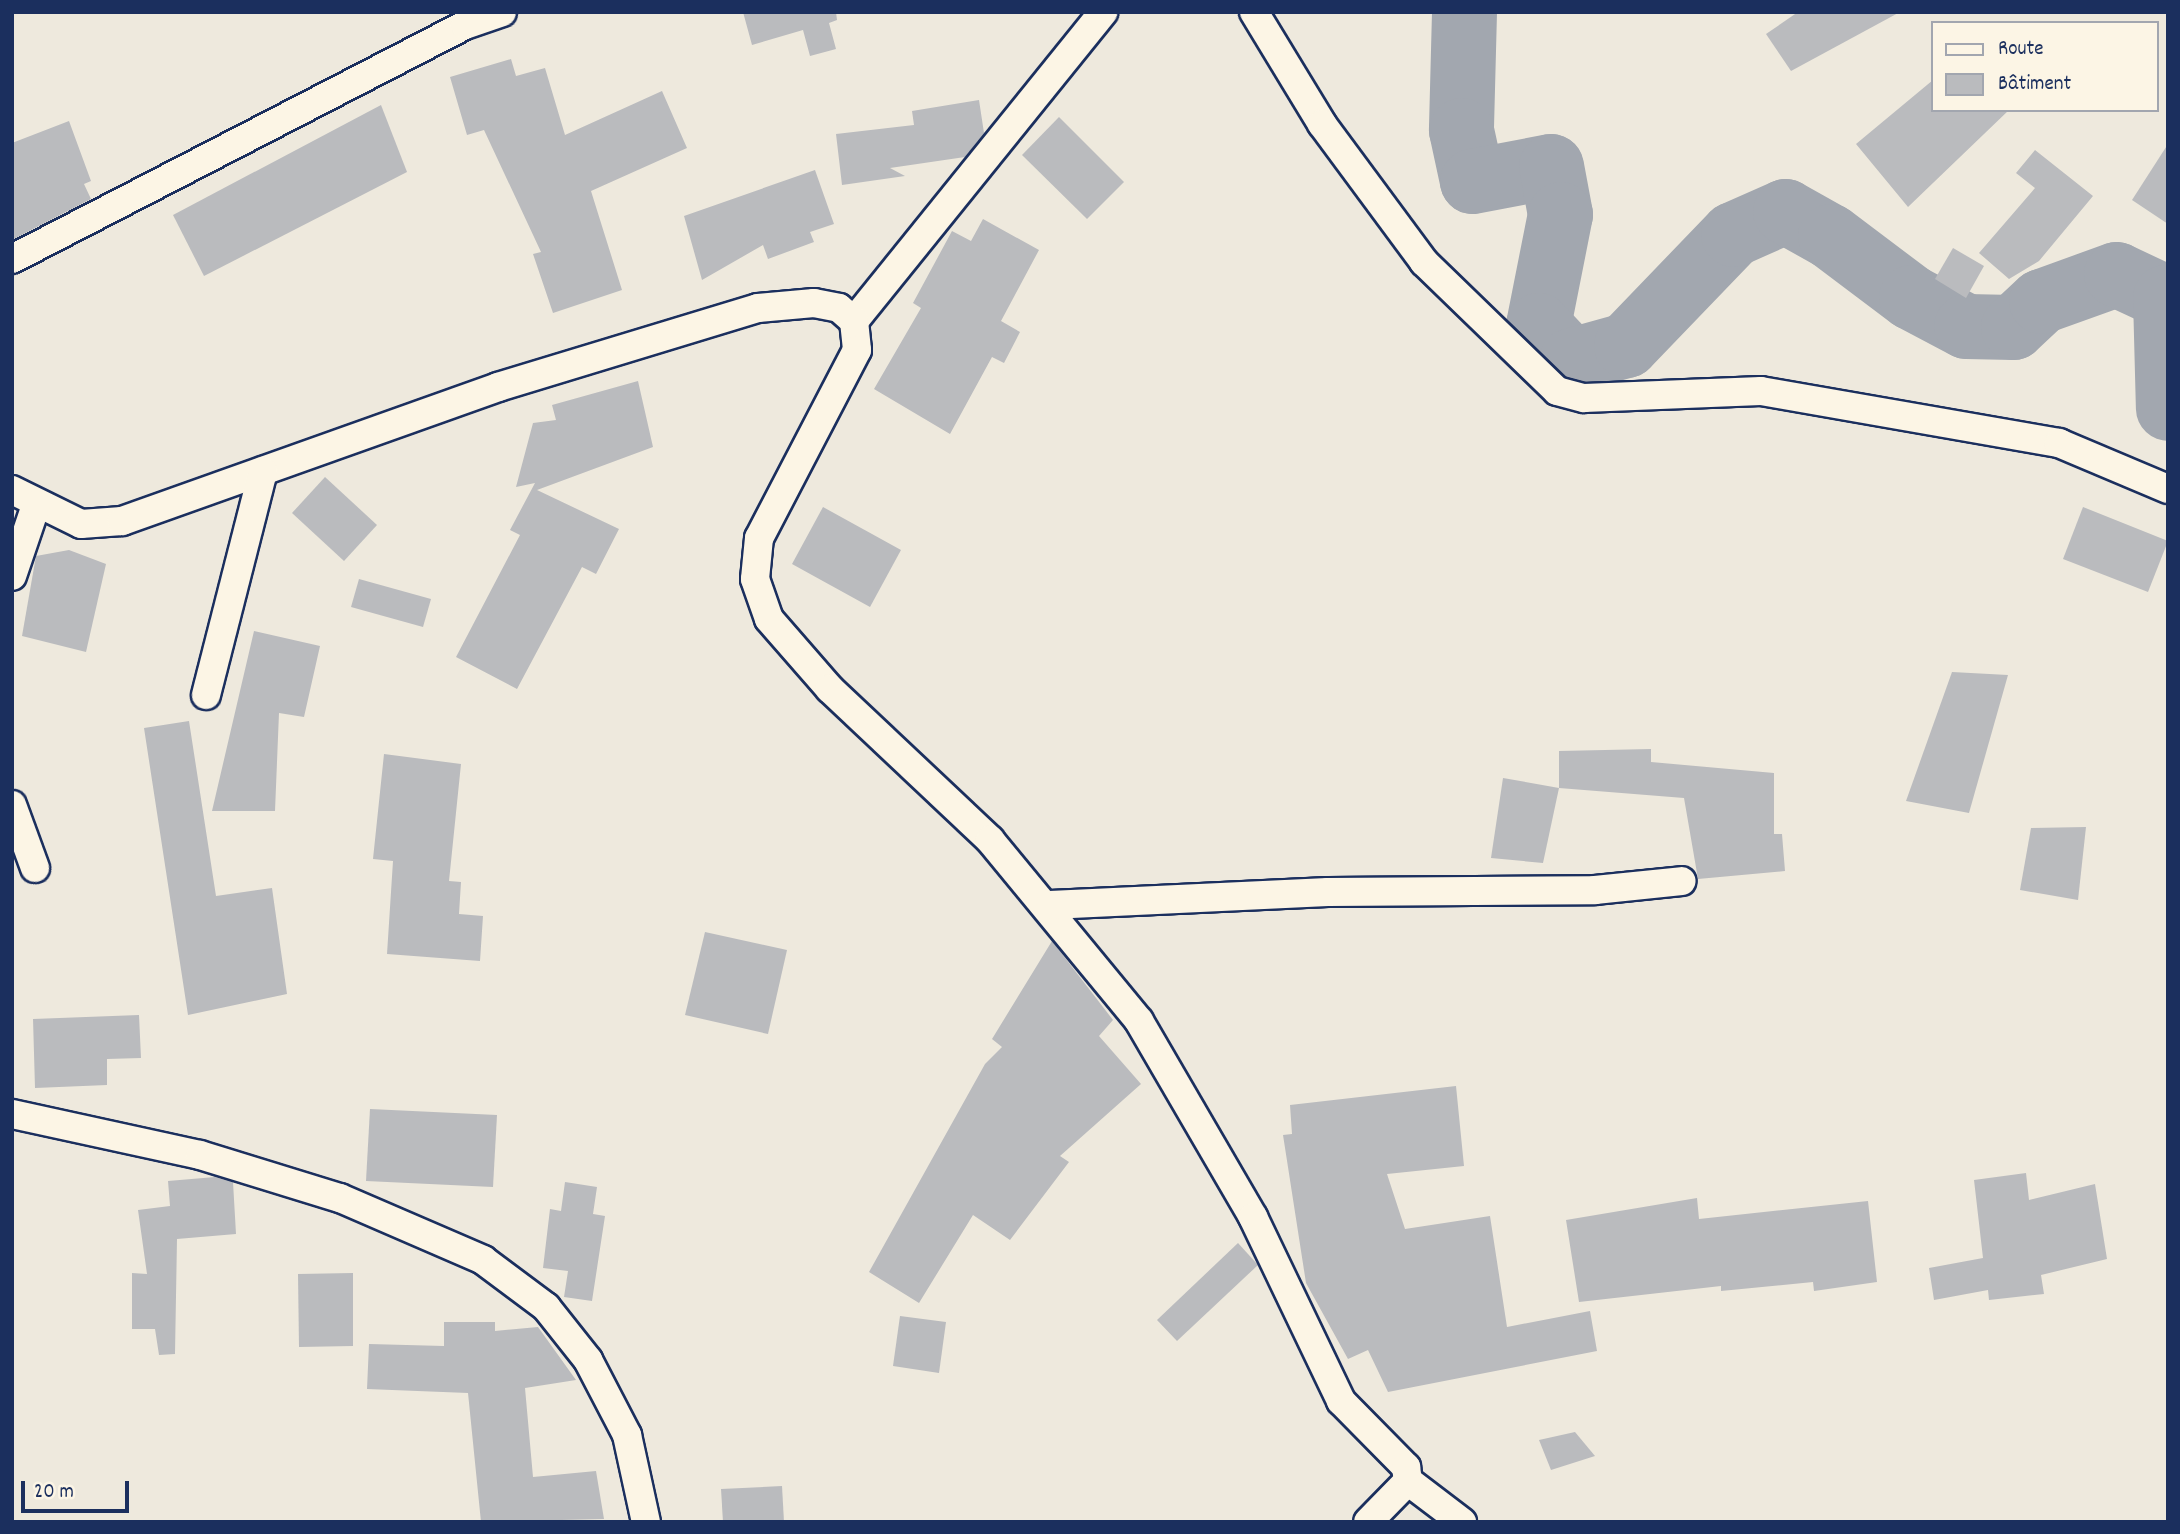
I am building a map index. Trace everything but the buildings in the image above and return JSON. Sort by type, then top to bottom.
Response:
[{"type":"street","points":[[12,260],[465,25],[502,12]]},
{"type":"street","points":[[1103,12],[855,320],[857,350],[760,538],[755,579],[769,619],[830,689],[918,768],[1050,905],[1152,1044],[1253,1217],[1341,1401],[1406,1467],[1408,1481],[1462,1522]]},
{"type":"street","points":[[1254,12],[1322,124],[1416,253],[1557,391],[1584,398],[1761,391],[2059,443],[2168,489]]},
{"type":"street","points":[[12,490],[36,505],[81,524],[122,521],[498,387],[758,308],[814,303],[839,308],[855,320]]},
{"type":"street","points":[[206,695],[263,471]]},
{"type":"street","points":[[12,576],[36,505]]},
{"type":"street","points":[[12,806],[35,868]]},
{"type":"street","points":[[1050,905],[1328,892],[1595,890],[1682,881]]},
{"type":"street","points":[[12,1114],[200,1155],[340,1198],[482,1260],[547,1307],[588,1360],[627,1434],[646,1522]]},
{"type":"street","points":[[1368,1522],[1408,1481]]},
{"type":"waterway","points":[[1464,12],[1461,130],[1472,181],[1551,166],[1560,214],[1538,325],[1571,360],[1626,345],[1733,234],[1785,211],[1830,236],[1911,297],[1966,326],[2013,327],[2041,301],[2116,274],[2165,297],[2168,408]]}]
